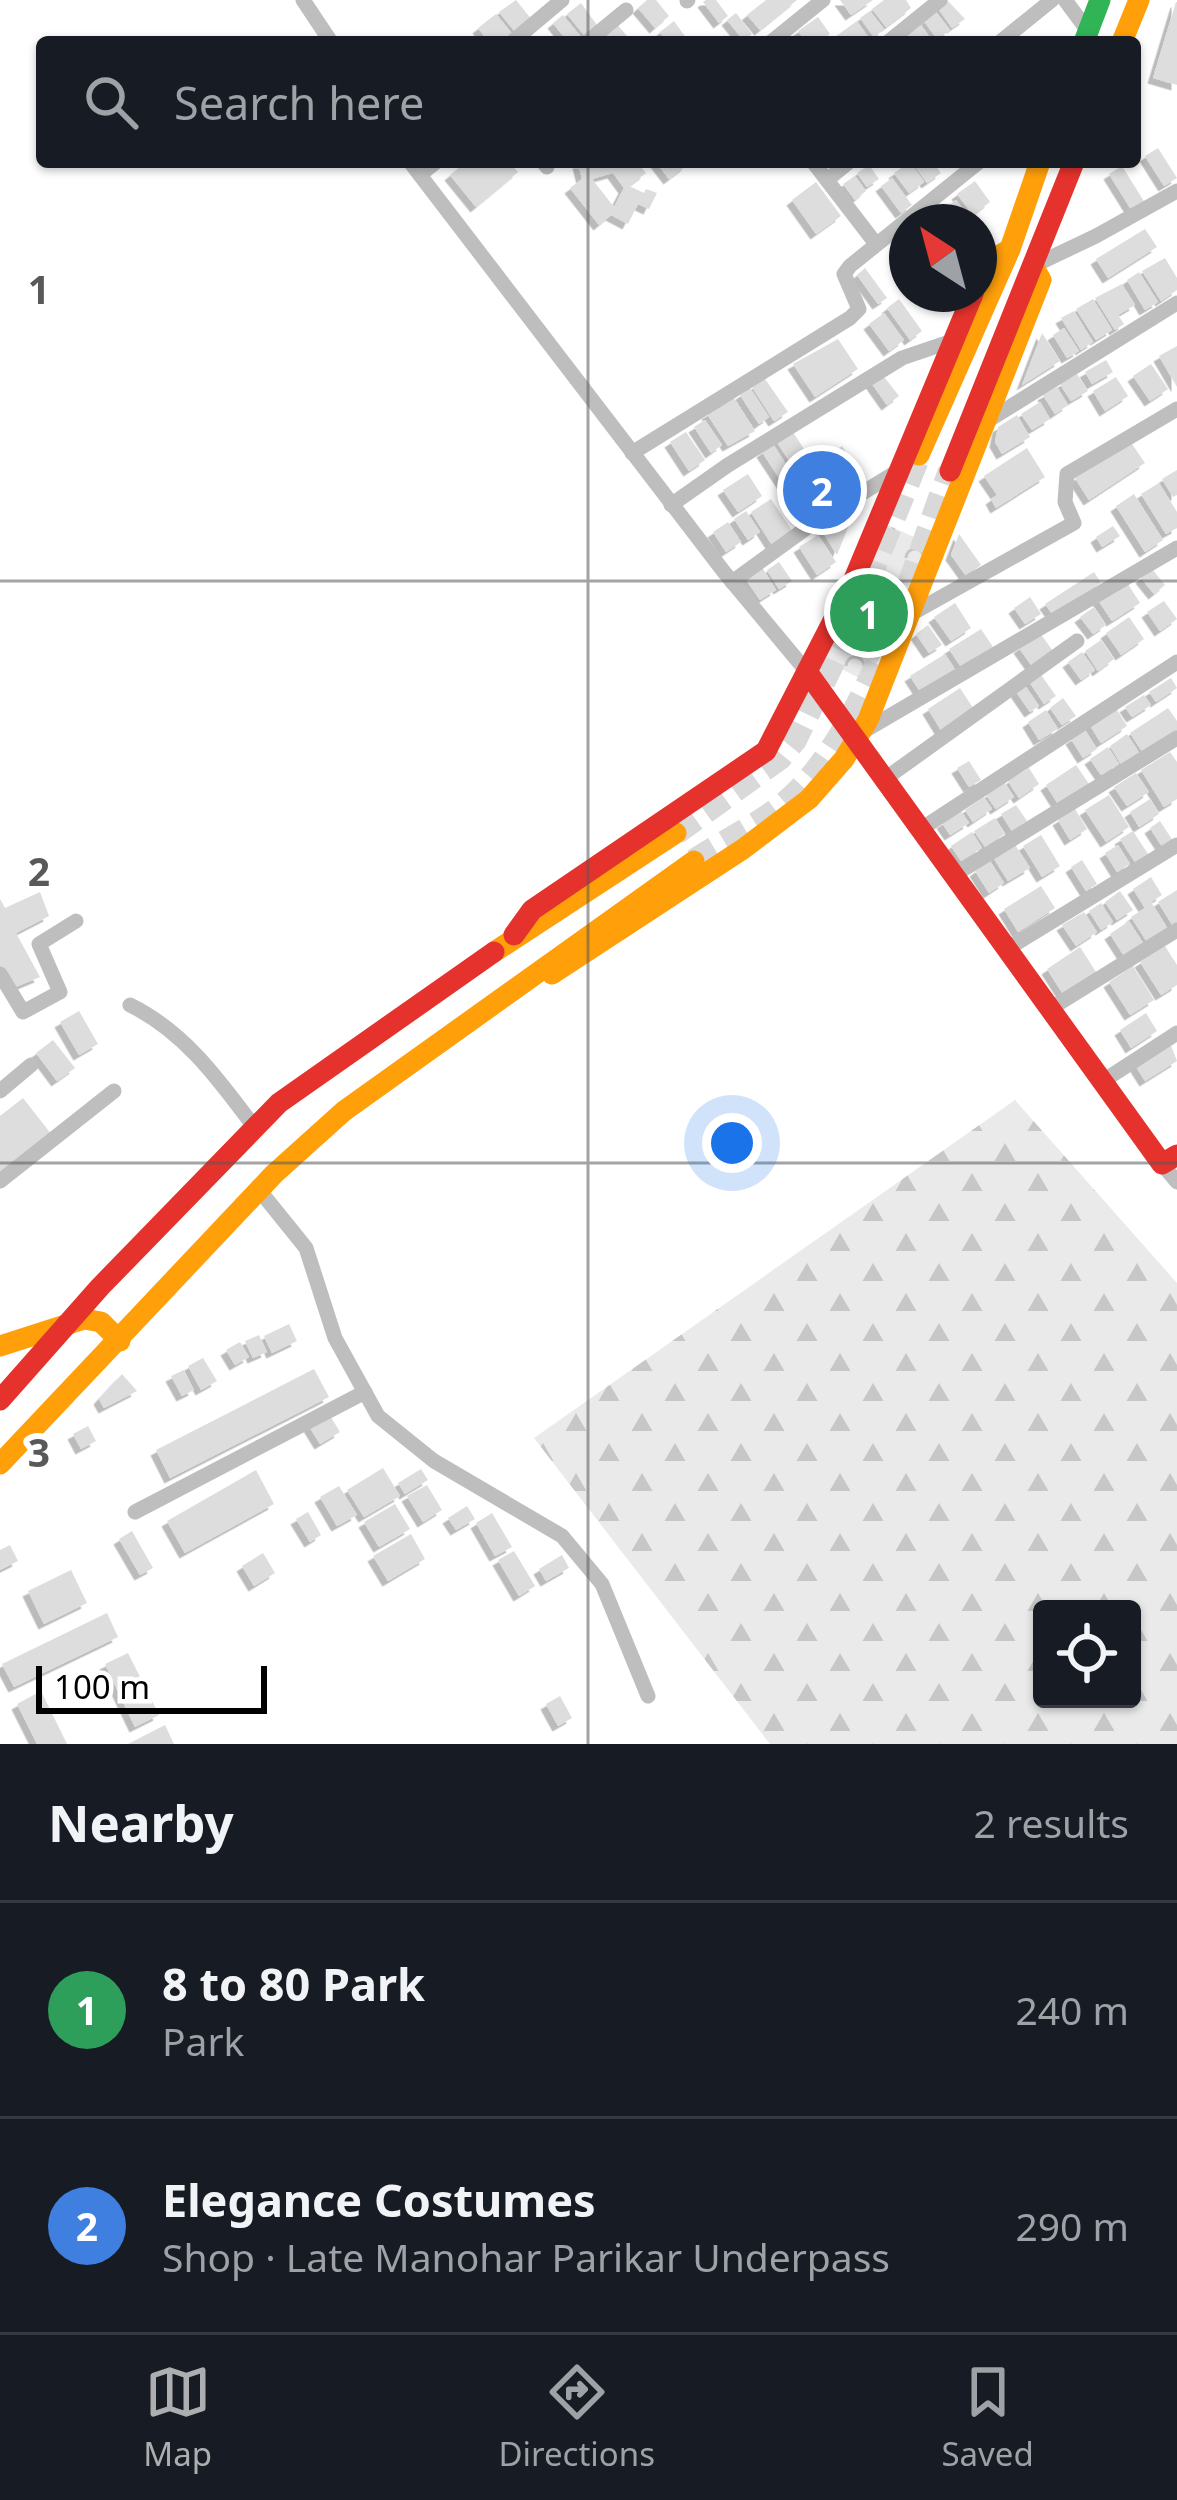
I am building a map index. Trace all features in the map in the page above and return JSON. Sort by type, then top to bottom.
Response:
[{"type":"main road","points":[[1086,36],[1100,0]]},
{"type":"main road","points":[[1124,36],[1139,0]]},
{"type":"main road","points":[[919,455],[1010,249],[1038,168]]},
{"type":"main road","points":[[950,471],[1072,168]]},
{"type":"main road","points":[[997,258],[1010,249]]},
{"type":"main road","points":[[499,999],[570,964],[742,849],[809,799],[858,737],[1041,280],[1033,266]]},
{"type":"main road","points":[[510,941],[532,910],[766,751],[808,673],[965,312]]},
{"type":"main road","points":[[808,673],[1102,1081],[1172,1167]]},
{"type":"main road","points":[[0,1400],[255,1128],[298,1089],[510,941],[676,833]]},
{"type":"main road","points":[[0,1464],[260,1190],[344,1111],[694,861]]},
{"type":"main road","points":[[0,1346],[84,1319],[101,1322],[120,1341]]},
{"type":"street","points":[[303,0],[327,36]]},
{"type":"street","points":[[519,36],[562,0]]},
{"type":"street","points":[[778,36],[823,0]]},
{"type":"street","points":[[895,36],[940,0]]},
{"type":"street","points":[[1007,36],[1052,0]]},
{"type":"street","points":[[1065,0],[1086,36]]},
{"type":"street","points":[[594,36],[626,10]]},
{"type":"street","points":[[818,168],[876,244]]},
{"type":"street","points":[[827,180],[842,168]]},
{"type":"street","points":[[632,453],[850,318],[859,309],[844,274],[971,168]]},
{"type":"street","points":[[415,169],[731,582],[808,673]]},
{"type":"street","points":[[1033,266],[1177,190]]},
{"type":"street","points":[[989,419],[1177,303]]},
{"type":"street","points":[[671,505],[902,358],[952,341]]},
{"type":"street","points":[[911,614],[1074,524],[1065,502],[1067,474],[1177,409]]},
{"type":"street","points":[[731,582],[898,471]]},
{"type":"street","points":[[858,737],[1177,548]]},
{"type":"street","points":[[883,781],[1078,641]]},
{"type":"street","points":[[921,829],[1177,662]]},
{"type":"street","points":[[954,875],[1177,738]]},
{"type":"street","points":[[1007,949],[1177,844]]},
{"type":"street","points":[[0,974],[23,1012],[60,992],[40,941],[76,921]]},
{"type":"street","points":[[1050,1009],[1177,930]]},
{"type":"street","points":[[130,1005],[166,1026],[199,1057],[255,1128]]},
{"type":"street","points":[[1102,1081],[1177,1033]]},
{"type":"street","points":[[0,1091],[31,1066]]},
{"type":"street","points":[[0,1181],[114,1091]]},
{"type":"street","points":[[260,1190],[306,1249],[335,1338],[386,1426],[434,1461],[562,1536],[602,1584],[648,1696]]},
{"type":"street","points":[[135,1511],[365,1392]]},
{"type":"green space","points":[[879,521],[927,543],[869,683],[816,656]]},
{"type":"green space","points":[[1015,1100],[1177,1283],[1177,1744],[770,1744],[534,1438]]},
{"type":"building","points":[[516,0],[532,20],[516,33],[499,12]]},
{"type":"building","points":[[647,0],[656,0],[669,16],[655,28],[638,8]]},
{"type":"building","points":[[706,0],[716,0],[728,16],[719,23]]},
{"type":"building","points":[[766,0],[797,0],[760,30],[747,15]]},
{"type":"building","points":[[840,0],[873,0],[851,15]]},
{"type":"building","points":[[884,0],[906,0],[911,8],[886,27],[872,9]]},
{"type":"building","points":[[947,0],[965,19],[952,28],[937,7]]},
{"type":"building","points":[[1177,2],[1177,85],[1153,78]]},
{"type":"building","points":[[581,3],[597,25],[584,35],[567,14]]},
{"type":"building","points":[[870,11],[884,29],[873,36],[860,18]]},
{"type":"building","points":[[936,12],[950,30],[935,36],[924,21]]},
{"type":"building","points":[[736,13],[752,34],[740,36],[727,20]]},
{"type":"building","points":[[496,14],[513,35],[484,36],[478,28]]},
{"type":"building","points":[[563,15],[580,36],[563,36],[553,23]]},
{"type":"building","points":[[818,17],[830,34],[802,36],[798,31]]},
{"type":"building","points":[[674,21],[685,36],[663,36],[660,32]]},
{"type":"building","points":[[857,21],[867,36],[836,36]]},
{"type":"building","points":[[616,23],[627,36],[600,36]]},
{"type":"building","points":[[921,25],[929,36],[906,36]]},
{"type":"building","points":[[1158,148],[1177,178],[1164,186],[1145,156]]},
{"type":"building","points":[[459,168],[514,168],[518,172],[476,207],[450,175]]},
{"type":"building","points":[[579,168],[642,168],[646,173],[629,186],[657,193],[649,209],[638,204],[628,224],[611,215],[599,225],[570,188],[582,179]],"holes":[[[613,173],[624,188],[614,207],[592,179]]]},
{"type":"building","points":[[661,168],[683,168],[669,179]]},
{"type":"building","points":[[871,168],[879,179],[867,187],[857,173]]},
{"type":"building","points":[[914,168],[924,182],[909,193],[894,173]]},
{"type":"building","points":[[916,168],[937,168],[941,173],[927,183]]},
{"type":"building","points":[[1123,168],[1145,203],[1132,211],[1109,174]]},
{"type":"building","points":[[855,176],[866,191],[855,200],[843,184]]},
{"type":"building","points":[[892,178],[911,204],[894,204],[881,186]]},
{"type":"building","points":[[975,181],[990,202],[965,204],[957,194]]},
{"type":"building","points":[[816,182],[841,216],[816,234],[792,200]]},
{"type":"building","points":[[1145,229],[1157,247],[1108,278],[1096,259]]},
{"type":"building","points":[[1165,258],[1177,278],[1177,290],[1161,301],[1142,271]]},
{"type":"building","points":[[865,268],[887,298],[878,304],[857,275]]},
{"type":"building","points":[[1139,272],[1158,302],[1145,310],[1127,280]]},
{"type":"building","points":[[1122,284],[1135,305],[1118,315],[1124,324],[1115,330],[1095,298]]},
{"type":"building","points":[[1093,299],[1112,330],[1096,340],[1076,309]]},
{"type":"building","points":[[1074,311],[1093,342],[1081,350],[1061,318]]},
{"type":"building","points":[[890,312],[908,312],[922,331],[910,340]]},
{"type":"building","points":[[884,313],[904,340],[889,351],[869,324]]},
{"type":"building","points":[[1064,328],[1079,351],[1067,358],[1053,335]]},
{"type":"building","points":[[1042,333],[1060,361],[1022,385]]},
{"type":"building","points":[[838,339],[858,369],[815,397],[793,364]]},
{"type":"building","points":[[1177,346],[1177,387],[1159,356]]},
{"type":"building","points":[[1106,360],[1113,372],[1092,384],[1085,372]]},
{"type":"building","points":[[1151,364],[1168,389],[1150,401],[1133,376]]},
{"type":"building","points":[[881,373],[899,396],[887,405],[870,381]]},
{"type":"building","points":[[1077,374],[1088,391],[1071,401],[1060,384]]},
{"type":"building","points":[[1116,377],[1128,396],[1105,411],[1093,391]]},
{"type":"building","points":[[765,379],[788,412],[774,421],[752,387]]},
{"type":"building","points":[[1057,387],[1068,405],[1055,414],[1043,395]]},
{"type":"building","points":[[750,388],[769,417],[759,424],[740,395]]},
{"type":"building","points":[[734,398],[755,431],[728,446],[707,414]]},
{"type":"building","points":[[1040,402],[1050,419],[1032,430],[1021,414]]},
{"type":"building","points":[[1017,415],[1030,437],[1002,454],[995,442],[998,427]]},
{"type":"building","points":[[705,420],[722,445],[711,453],[694,427]]},
{"type":"building","points":[[791,429],[813,463],[797,473],[775,439]]},
{"type":"building","points":[[686,432],[705,460],[689,471],[670,442]]},
{"type":"building","points":[[773,444],[794,477],[783,484],[762,452]]},
{"type":"building","points":[[1132,444],[1145,463],[1089,500],[1075,478]]},
{"type":"building","points":[[842,446],[853,463],[831,478],[820,461]]},
{"type":"building","points":[[1027,448],[1045,477],[996,508],[991,499],[997,495],[984,476]]},
{"type":"building","points":[[815,465],[836,497],[823,505],[802,474]]},
{"type":"building","points":[[1177,470],[1177,495],[1173,497],[1162,479]]},
{"type":"building","points":[[748,474],[762,496],[738,512],[723,490]]},
{"type":"building","points":[[800,477],[819,506],[807,513],[788,484]]},
{"type":"building","points":[[1159,483],[1177,512],[1177,528],[1166,534],[1141,494]]},
{"type":"building","points":[[1134,494],[1163,540],[1145,552],[1116,506]]},
{"type":"building","points":[[771,499],[793,532],[772,545],[751,512]]},
{"type":"building","points":[[746,511],[760,532],[748,540],[734,519]]},
{"type":"building","points":[[841,512],[849,525],[837,555],[819,526]]},
{"type":"building","points":[[728,522],[741,542],[726,552],[713,532]]},
{"type":"building","points":[[1113,526],[1120,536],[1102,547],[1096,537]]},
{"type":"building","points":[[959,534],[981,565],[966,576],[951,555]]},
{"type":"building","points":[[818,535],[836,562],[817,575],[799,547]]},
{"type":"building","points":[[779,562],[792,581],[779,589],[767,570]]},
{"type":"building","points":[[762,567],[776,590],[760,600],[745,578]]},
{"type":"building","points":[[1152,569],[1165,585],[1154,594],[1141,578]]},
{"type":"building","points":[[1094,572],[1101,583],[1053,615],[1045,604]]},
{"type":"building","points":[[1126,581],[1140,603],[1112,621],[1098,600]]},
{"type":"building","points":[[1030,597],[1041,614],[1025,624],[1014,608]]},
{"type":"building","points":[[1164,601],[1177,619],[1160,631],[1147,612]]},
{"type":"building","points":[[955,603],[971,628],[951,641],[934,617]]},
{"type":"building","points":[[1094,607],[1106,625],[1093,634],[1080,617]]},
{"type":"building","points":[[1129,617],[1144,639],[1121,655],[1106,633]]},
{"type":"building","points":[[928,625],[942,645],[929,653],[916,634]]},
{"type":"building","points":[[981,629],[993,647],[961,667],[949,649]]},
{"type":"building","points":[[1040,633],[1055,654],[1034,669],[1019,648]]},
{"type":"building","points":[[1101,640],[1114,659],[1098,671],[1085,651]]},
{"type":"building","points":[[1082,652],[1095,670],[1081,680],[1068,662]]},
{"type":"building","points":[[945,654],[956,671],[921,693],[910,676]]},
{"type":"building","points":[[1039,672],[1056,696],[1044,704],[1028,680]]},
{"type":"building","points":[[1171,678],[1177,688],[1156,702],[1149,692]]},
{"type":"building","points":[[1024,684],[1039,706],[1030,712],[1015,690]]},
{"type":"building","points":[[960,688],[975,711],[942,732],[928,709]]},
{"type":"building","points":[[1144,695],[1151,705],[1132,717],[1125,707]]},
{"type":"building","points":[[1063,698],[1076,716],[1062,725],[1050,708]]},
{"type":"building","points":[[1114,705],[1127,726],[1101,743],[1088,722]]},
{"type":"building","points":[[1168,708],[1177,721],[1177,731],[1143,753],[1130,733]]},
{"type":"building","points":[[1046,710],[1058,729],[1039,740],[1028,722]]},
{"type":"building","points":[[1085,730],[1097,749],[1083,758],[1071,739]]},
{"type":"building","points":[[1127,734],[1140,754],[1122,766],[1110,746]]},
{"type":"building","points":[[1108,747],[1119,764],[1101,775],[1090,759]]},
{"type":"building","points":[[1170,752],[1177,762],[1177,799],[1164,807],[1141,770]]},
{"type":"building","points":[[969,761],[981,780],[969,787],[957,768]]},
{"type":"building","points":[[1076,765],[1089,784],[1058,804],[1046,785]]},
{"type":"building","points":[[1029,768],[1039,784],[1019,798],[1008,781]]},
{"type":"building","points":[[1136,773],[1149,792],[1127,806],[1114,787]]},
{"type":"building","points":[[1005,783],[1014,797],[996,809],[986,795]]},
{"type":"building","points":[[1109,795],[1129,827],[1106,842],[1085,810]]},
{"type":"building","points":[[984,797],[992,809],[973,822],[965,810]]},
{"type":"building","points":[[1150,799],[1159,814],[1139,827],[1130,812]]},
{"type":"building","points":[[1016,805],[1027,821],[1012,831],[1001,814]]},
{"type":"building","points":[[1075,809],[1087,829],[1070,840],[1058,820]]},
{"type":"building","points":[[961,811],[969,823],[950,835],[942,823]]},
{"type":"building","points":[[995,818],[1005,834],[985,847],[974,831]]},
{"type":"building","points":[[1160,821],[1173,841],[1163,848],[1150,828]]},
{"type":"building","points":[[1133,831],[1148,854],[1135,862],[1120,839]]},
{"type":"building","points":[[972,832],[982,848],[961,861],[951,846]]},
{"type":"building","points":[[1041,835],[1060,866],[1042,877],[1023,846]]},
{"type":"building","points":[[1014,843],[1030,868],[1008,881],[993,857]]},
{"type":"building","points":[[1118,845],[1130,864],[1117,872],[1105,853]]},
{"type":"building","points":[[1082,860],[1097,884],[1086,891],[1071,867]]},
{"type":"building","points":[[990,861],[1004,883],[989,893],[975,871]]},
{"type":"building","points":[[1151,877],[1162,895],[1151,902],[1168,929],[1147,942],[1131,917],[1145,908],[1133,889]]},
{"type":"building","points":[[1041,886],[1055,908],[1018,932],[1004,909]]},
{"type":"building","points":[[1177,890],[1177,924],[1173,926],[1158,902]]},
{"type":"building","points":[[1120,891],[1133,910],[1117,920],[1105,902]]},
{"type":"building","points":[[40,892],[49,916],[16,933],[40,977],[13,988],[0,968],[0,899],[5,908]]},
{"type":"building","points":[[1101,903],[1113,922],[1101,930],[1089,911]]},
{"type":"building","points":[[1084,912],[1097,932],[1076,946],[1062,925]]},
{"type":"building","points":[[1129,921],[1143,943],[1124,956],[1110,934]]},
{"type":"building","points":[[1165,946],[1177,965],[1177,985],[1161,995],[1140,962]]},
{"type":"building","points":[[1080,947],[1096,972],[1063,994],[1047,969]]},
{"type":"building","points":[[1133,966],[1154,1000],[1130,1015],[1109,982]]},
{"type":"building","points":[[79,1011],[98,1044],[79,1055],[60,1022]]},
{"type":"building","points":[[1146,1013],[1157,1031],[1131,1048],[1120,1030]]},
{"type":"building","points":[[53,1040],[75,1068],[57,1081],[36,1053]]},
{"type":"building","points":[[1170,1043],[1177,1061],[1145,1081],[1135,1065]]},
{"type":"building","points":[[23,1098],[52,1135],[0,1176],[0,1116]]},
{"type":"building","points":[[289,1324],[297,1341],[272,1353],[264,1336]]},
{"type":"building","points":[[259,1335],[267,1352],[253,1358],[245,1341]]},
{"type":"building","points":[[240,1342],[249,1357],[235,1365],[226,1350]]},
{"type":"building","points":[[203,1358],[217,1381],[201,1390],[188,1366]]},
{"type":"building","points":[[314,1369],[329,1397],[170,1478],[156,1450]]},
{"type":"building","points":[[184,1370],[194,1390],[182,1396],[171,1376]]},
{"type":"building","points":[[122,1374],[137,1391],[104,1408],[99,1399]]},
{"type":"building","points":[[329,1414],[340,1432],[320,1444],[309,1426]]},
{"type":"building","points":[[88,1426],[96,1441],[81,1449],[73,1434]]},
{"type":"building","points":[[383,1468],[400,1496],[364,1517],[347,1490]]},
{"type":"building","points":[[421,1469],[428,1480],[405,1494],[398,1483]]},
{"type":"building","points":[[256,1470],[274,1504],[185,1553],[167,1521]]},
{"type":"building","points":[[427,1485],[442,1510],[423,1522],[407,1496]]},
{"type":"building","points":[[339,1486],[357,1515],[337,1526],[320,1497]]},
{"type":"building","points":[[395,1504],[410,1529],[379,1547],[364,1522]]},
{"type":"building","points":[[467,1506],[475,1519],[456,1530],[448,1518]]},
{"type":"building","points":[[308,1512],[321,1535],[310,1542],[296,1519]]},
{"type":"building","points":[[492,1513],[512,1547],[495,1556],[476,1523]]},
{"type":"building","points":[[132,1531],[153,1568],[140,1575],[119,1539]]},
{"type":"building","points":[[411,1534],[425,1559],[388,1581],[373,1556]]},
{"type":"building","points":[[10,1545],[18,1561],[0,1570],[0,1550]]},
{"type":"building","points":[[514,1551],[535,1586],[519,1596],[498,1560]]},
{"type":"building","points":[[263,1553],[275,1573],[254,1586],[242,1566]]},
{"type":"building","points":[[562,1555],[569,1568],[546,1581],[539,1569]]},
{"type":"building","points":[[71,1570],[87,1603],[44,1624],[28,1591]]},
{"type":"building","points":[[107,1613],[118,1637],[14,1687],[2,1664]]},
{"type":"building","points":[[128,1653],[159,1715],[135,1727],[105,1664]]},
{"type":"building","points":[[41,1691],[67,1744],[37,1744],[17,1704]]},
{"type":"building","points":[[560,1696],[572,1718],[558,1726],[546,1704]]},
{"type":"building","points":[[165,1725],[174,1744],[128,1744]]},
{"type":"tunnel","points":[[676,833],[780,758],[795,740],[847,634],[919,455]]},
{"type":"tunnel","points":[[694,861],[794,795],[845,728],[886,642],[950,471]]},
{"type":"traffic: fast","points":[[1086,36],[1100,0]]},
{"type":"traffic: slow","points":[[1124,36],[1139,0]]},
{"type":"traffic: slow","points":[[919,455],[1010,249],[1038,168]]},
{"type":"traffic: slow","points":[[997,257],[1010,249]]},
{"type":"traffic: slow","points":[[552,974],[743,849],[809,799],[844,759],[868,720],[1041,280],[1033,266]]},
{"type":"traffic: slow","points":[[494,952],[676,833]]},
{"type":"traffic: slow","points":[[0,1464],[274,1174],[344,1111],[694,861]]},
{"type":"traffic: slow","points":[[0,1346],[84,1319],[101,1322],[120,1341]]},
{"type":"traffic: jam","points":[[950,471],[1072,168]]},
{"type":"traffic: jam","points":[[514,935],[532,910],[766,751],[852,584],[965,312]]},
{"type":"traffic: jam","points":[[808,673],[1162,1164],[1177,1155]]},
{"type":"traffic: jam","points":[[0,1400],[100,1287],[279,1103],[494,952]]},
{"type":"place","name":"Elegance Costumes","points":[[822,490]]},
{"type":"place","name":"8 to 80 Park","points":[[869,613]]}]
